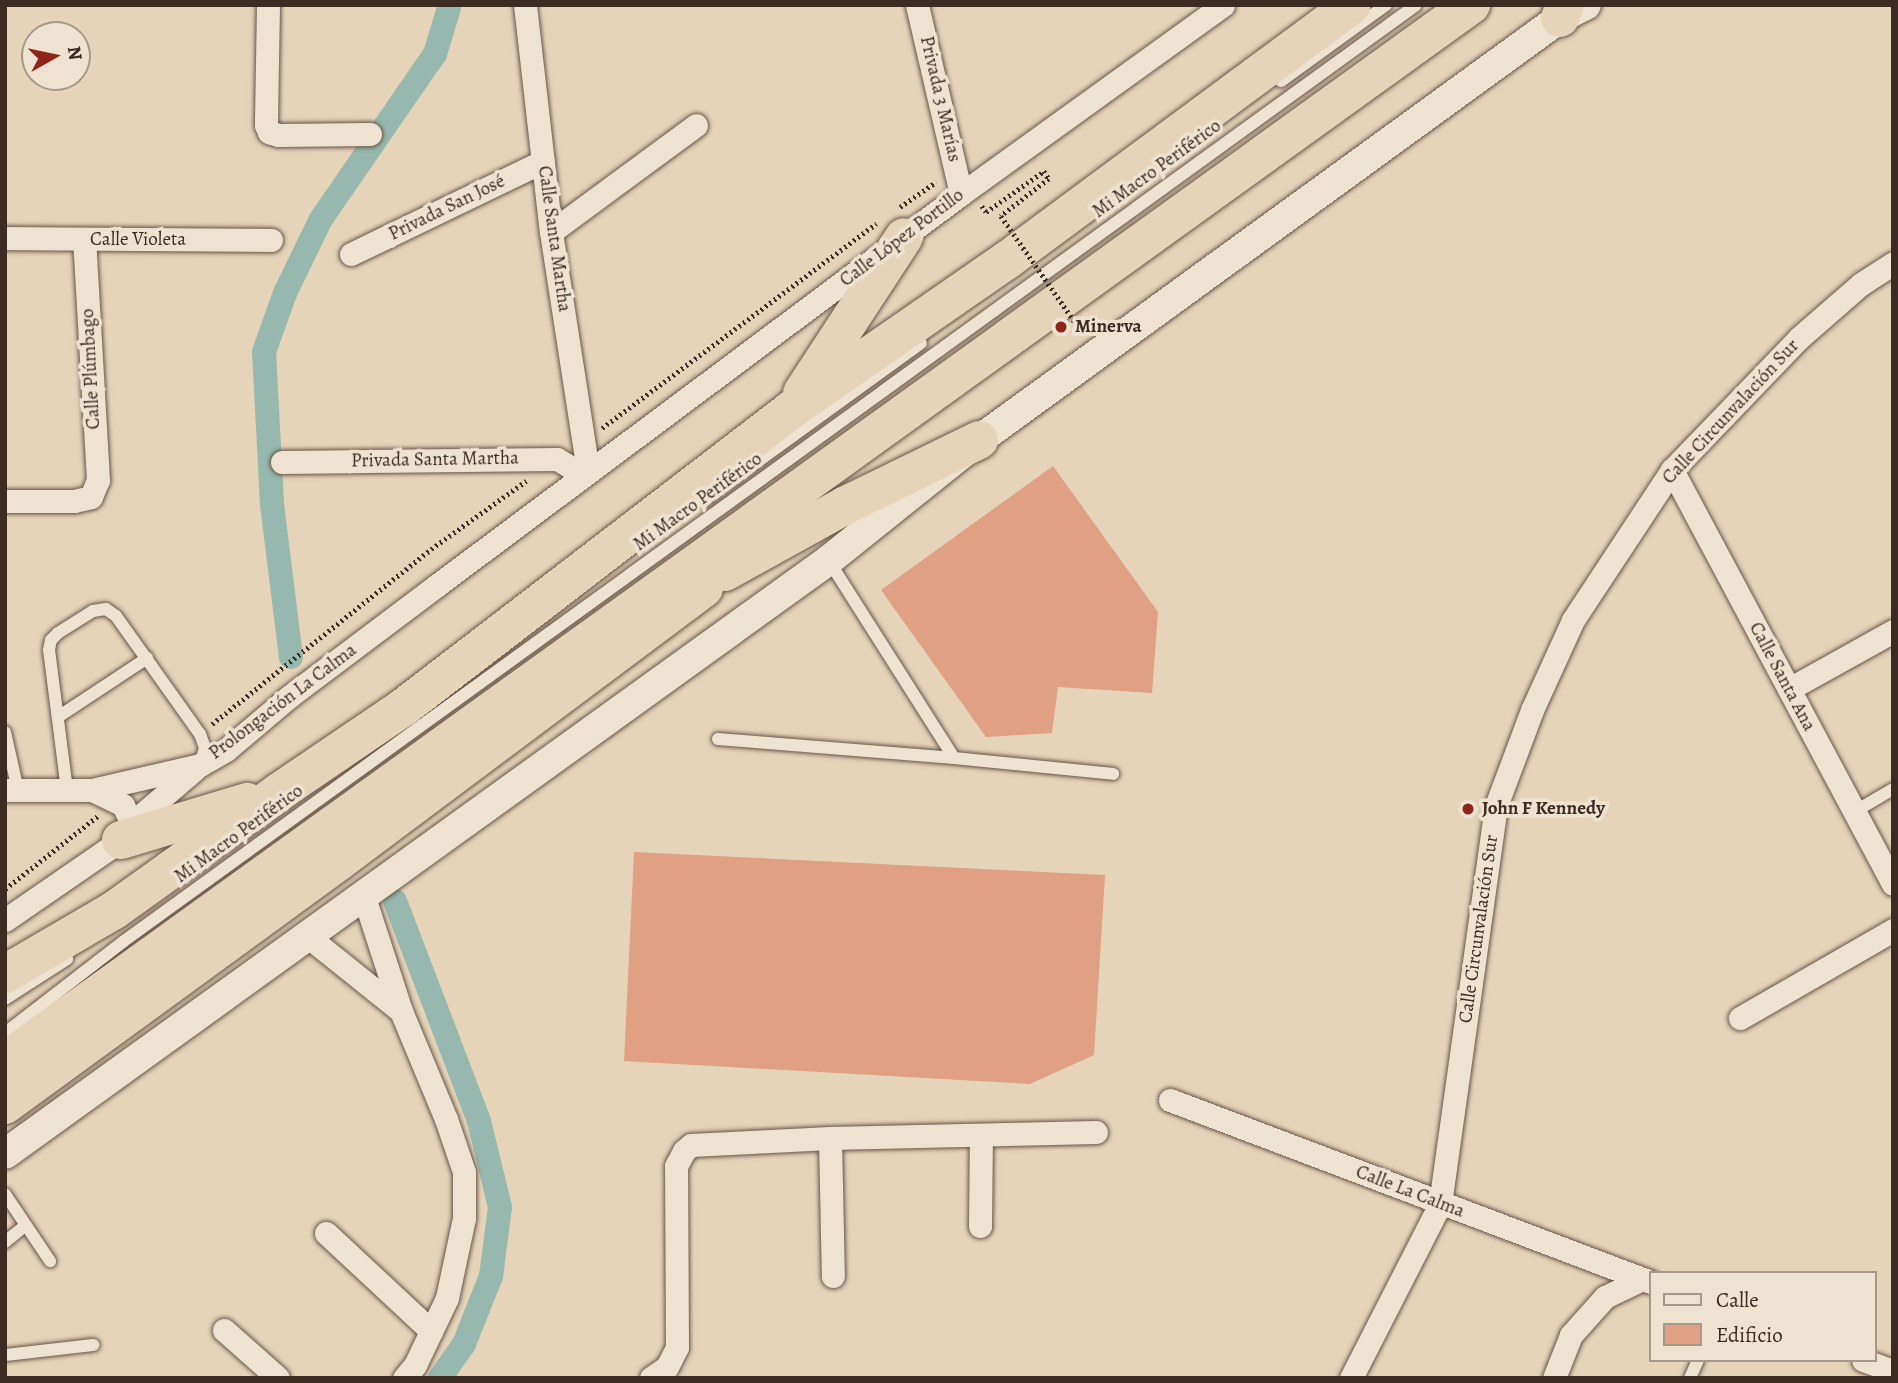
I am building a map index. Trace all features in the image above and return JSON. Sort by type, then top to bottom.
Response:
[{"type":"highway","points":[[5,974],[113,911],[279,792],[404,707],[792,409],[1006,261],[1352,5]]},
{"type":"highway","points":[[5,1061],[1471,5]]},
{"type":"highway","points":[[792,409],[904,236]]},
{"type":"highway","points":[[5,1105],[338,862],[759,544],[908,436],[965,389],[1009,336]]},
{"type":"highway","points":[[725,572],[846,505],[979,440]]},
{"type":"highway","points":[[126,832],[279,792]]},
{"type":"street","points":[[268,5],[266,125],[269,132],[278,135],[370,134]]},
{"type":"street","name":"Calle Santa Martha","points":[[525,5],[551,232],[586,473]]},
{"type":"street","name":"Privada 3 Marías","points":[[917,5],[961,194]]},
{"type":"street","name":"Calle López Portillo","points":[[421,598],[1202,13],[1223,5]]},
{"type":"street","points":[[5,1154],[829,560],[979,440],[1570,10]]},
{"type":"street","points":[[551,232],[696,125]]},
{"type":"street","name":"Privada San José","points":[[351,254],[543,161]]},
{"type":"street","name":"Calle Violeta","points":[[5,238],[271,240]]},
{"type":"street","name":"Calle Plúmbago","points":[[5,501],[74,501],[91,497],[98,480],[83,240]]},
{"type":"street","name":"Calle Circunvalación Sur","points":[[1351,1378],[1440,1204],[1496,806],[1532,710],[1573,620],[1672,470],[1799,338],[1861,284],[1893,263]]},
{"type":"street","name":"Privada Santa Martha","points":[[282,462],[558,459],[586,473]]},
{"type":"street","name":"Calle Santa Ana","points":[[1672,470],[1893,884]]},
{"type":"street","name":"Prolongación La Calma","points":[[12,790],[92,790],[200,765],[226,750],[290,696],[421,598]]},
{"type":"street","points":[[1789,689],[1893,631]]},
{"type":"street","points":[[5,920],[126,832],[200,765]]},
{"type":"street","name":"Prolongación La Calma","points":[[92,790],[117,801],[129,813],[126,832]]},
{"type":"street","points":[[364,897],[401,1011],[446,1119],[464,1172],[465,1197],[461,1240],[447,1298],[411,1373]]},
{"type":"street","points":[[1740,1018],[1893,930]]},
{"type":"street","points":[[306,935],[401,1011]]},
{"type":"street","name":"Calle La Calma","points":[[1170,1100],[1647,1281]]},
{"type":"street","points":[[651,1378],[667,1367],[677,1347],[676,1175],[679,1158],[691,1145],[700,1142],[1096,1132]]},
{"type":"street","points":[[981,1136],[981,1226]]},
{"type":"street","points":[[830,1138],[833,1276]]},
{"type":"street","points":[[326,1233],[431,1331]]},
{"type":"street","points":[[1554,1378],[1571,1335],[1605,1297],[1647,1281]]},
{"type":"street","points":[[224,1330],[278,1378]]},
{"type":"street","points":[[1867,1362],[1893,1371]]},
{"type":"lane","points":[[1273,87],[1386,5]]},
{"type":"lane","name":"Mi Macro Periférico","points":[[5,1033],[124,941],[1416,5]]},
{"type":"lane","name":"Mi Macro Periférico","points":[[687,513],[935,332]]},
{"type":"lane","points":[[829,560],[954,758]]},
{"type":"lane","name":"Mi Macro Periférico","points":[[248,832],[563,603]]},
{"type":"lane","points":[[67,790],[49,650],[51,640],[58,633],[93,611],[106,609],[116,616],[200,734],[205,748],[200,765]]},
{"type":"lane","points":[[58,718],[146,657]]},
{"type":"lane","points":[[5,732],[12,790]]},
{"type":"lane","points":[[718,739],[1113,774]]},
{"type":"lane","points":[[1854,812],[1893,789]]},
{"type":"lane","points":[[5,999],[80,951]]},
{"type":"lane","points":[[5,1194],[50,1261]]},
{"type":"lane","points":[[5,1242],[25,1226]]},
{"type":"lane","points":[[5,1355],[93,1345]]},
{"type":"lane","points":[[1690,1378],[1697,1362]]},
{"type":"path","points":[[986,212],[1044,172],[1049,179],[1001,216],[1082,332]]},
{"type":"building","points":[[1053,466],[1158,612],[1152,693],[1058,687],[1052,733],[986,737],[881,590]]},
{"type":"building","points":[[634,852],[1105,875],[1094,1055],[1030,1084],[624,1061]]},
{"type":"waterway","points":[[291,657],[272,504],[264,352],[285,293],[321,219],[435,54],[449,8]]},
{"type":"waterway","points":[[395,901],[479,1121],[500,1207],[491,1276],[464,1344],[440,1378]]},
{"type":"place","name":"Minerva","points":[[1061,327]]},
{"type":"place","name":"John F Kennedy","points":[[1468,809]]}]
